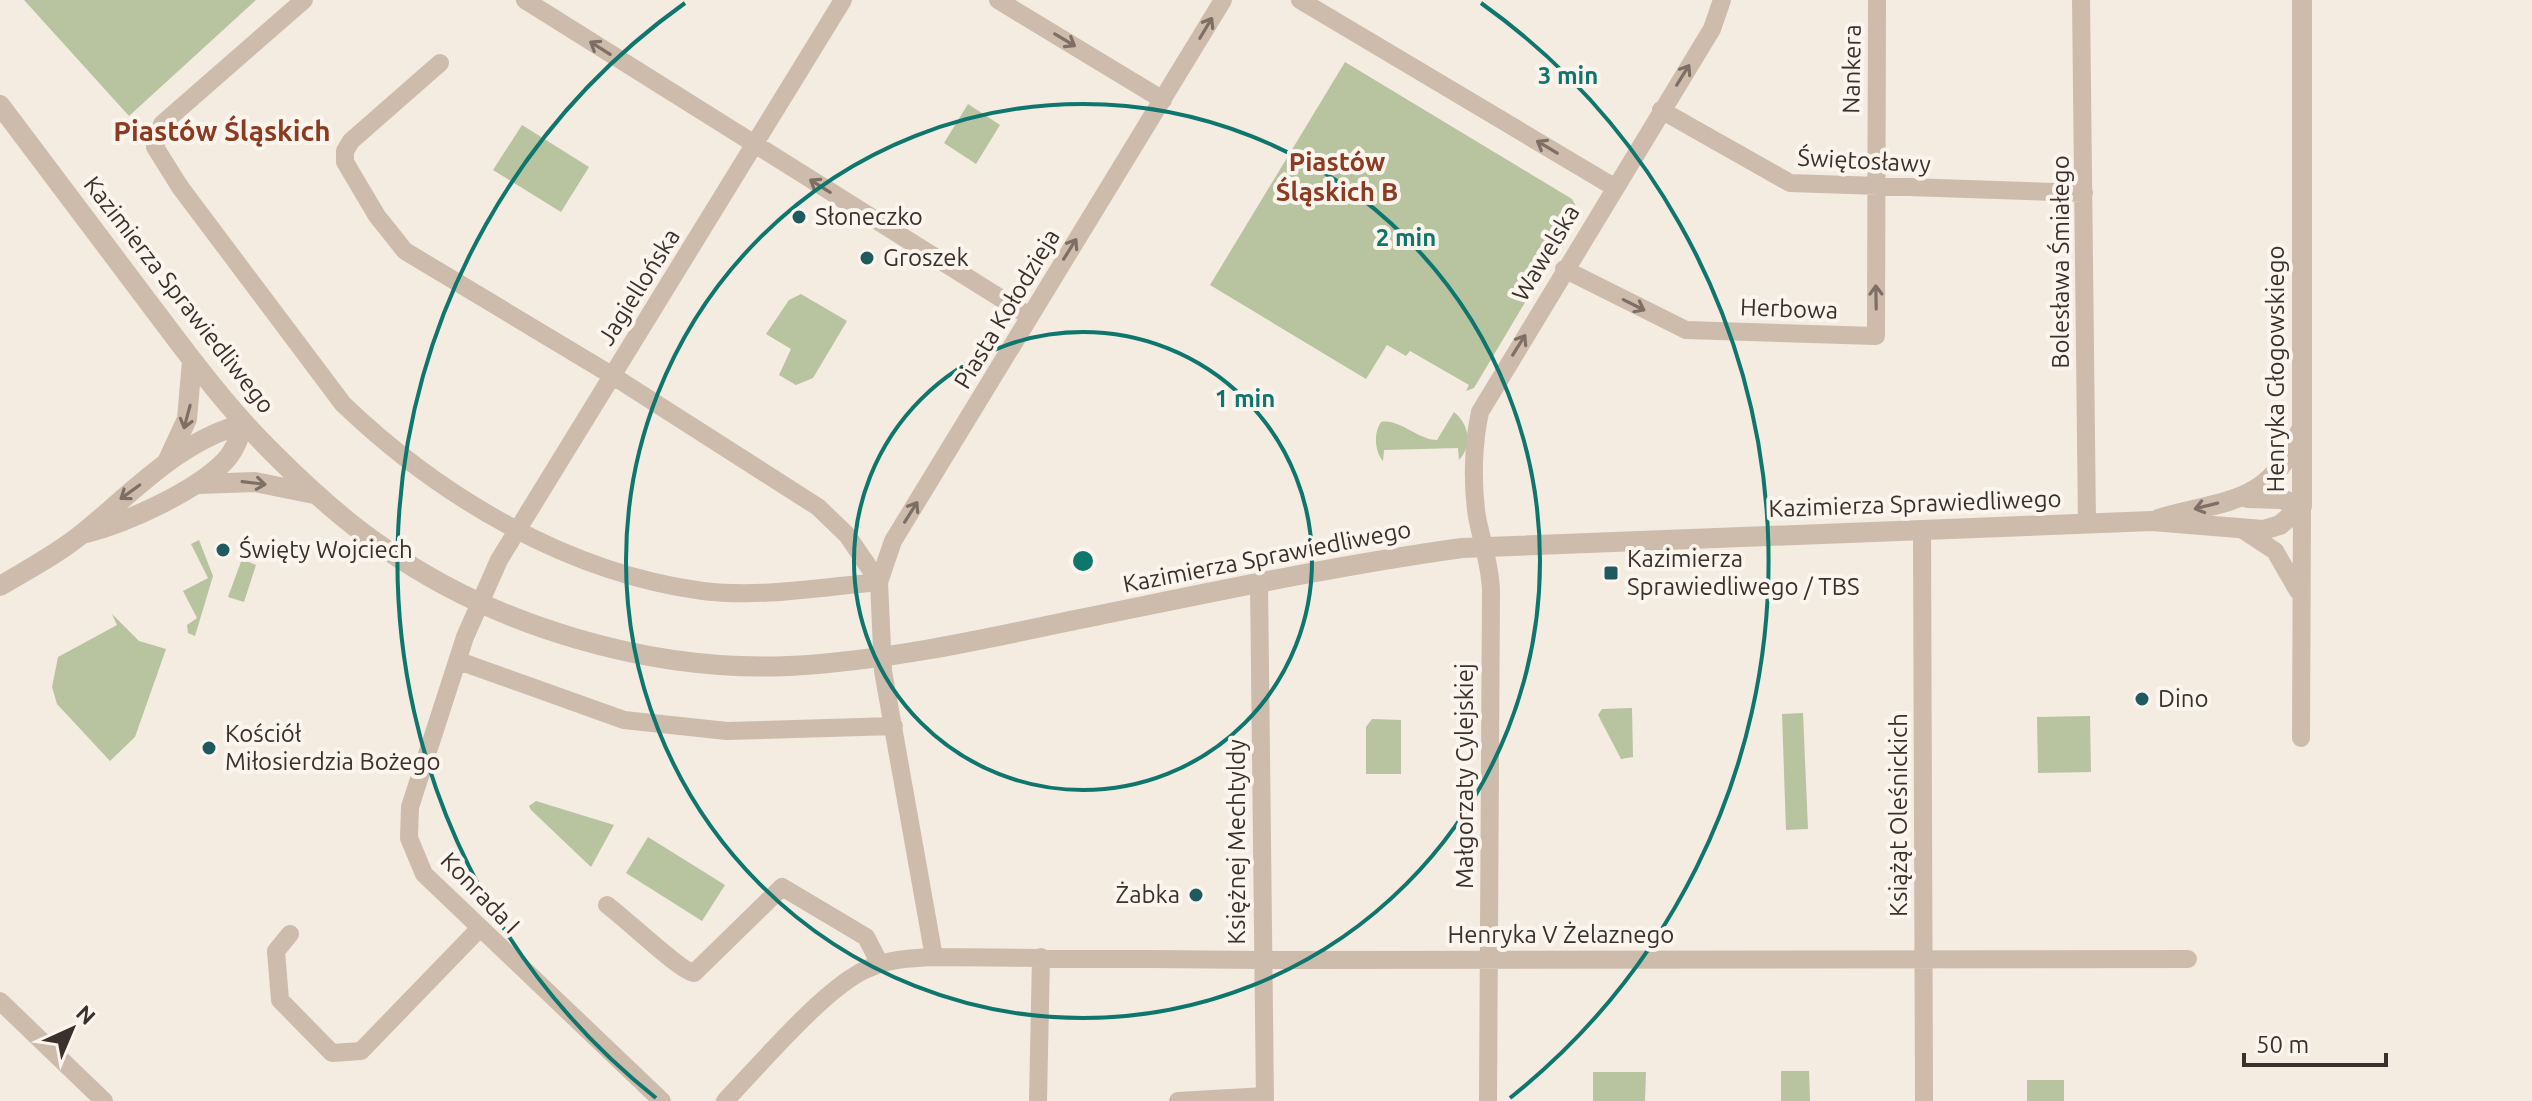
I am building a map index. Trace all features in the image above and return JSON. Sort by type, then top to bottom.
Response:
[{"type":"street","points":[[304,0],[162,124],[155,147],[180,187],[343,404],[382,440],[439,484],[518,531],[622,572],[703,591],[756,592],[879,582],[847,535],[818,507],[613,376],[405,251],[377,216],[345,162],[345,151],[351,141],[440,63]]},
{"type":"street","points":[[525,0],[1029,316]]},
{"type":"street","name":"Jagiellońska","points":[[479,601],[518,531],[843,0]]},
{"type":"street","points":[[998,0],[1163,100]]},
{"type":"street","name":"Piasta Kołodzieja","points":[[882,657],[879,582],[893,541],[1223,0]]},
{"type":"street","points":[[1300,0],[1614,187]]},
{"type":"street","name":"Wawelska","points":[[1487,547],[1476,499],[1475,433],[1480,412],[1712,29],[1722,0]]},
{"type":"street","name":"Nankera","points":[[1874,187],[1877,0]]},
{"type":"street","name":"Bolesława Śmiałego","points":[[2081,0],[2087,524]]},
{"type":"street","name":"Henryka Głogowskiego","points":[[2301,738],[2302,0]]},
{"type":"street","name":"Kazimierza Sprawiedliwego","points":[[0,105],[192,361],[244,424],[318,495],[384,549],[479,601],[589,640],[650,655],[709,663],[787,666],[882,657],[1354,563],[1487,547],[2152,521],[2263,530],[2280,525],[2302,506]]},
{"type":"street","name":"Świętosławy","points":[[1661,110],[1790,183],[2084,193]]},
{"type":"street","name":"Herbowa","points":[[1564,269],[1686,330],[1876,336],[1874,187]]},
{"type":"street","points":[[163,468],[187,419],[192,361]]},
{"type":"street","points":[[0,586],[83,534],[115,504],[163,468],[215,434],[244,424]]},
{"type":"street","points":[[83,534],[116,524],[190,486],[225,461],[244,424]]},
{"type":"street","name":"Kazimierza Sprawiedliwego","points":[[2243,498],[2264,486],[2281,468],[2301,426]]},
{"type":"street","points":[[190,486],[234,481],[318,495]]},
{"type":"street","name":"Kazimierza Sprawiedliwego","points":[[2152,521],[2243,498],[2265,497],[2302,506]]},
{"type":"street","name":"Książąt Oleśnickich","points":[[1922,529],[1924,1101]]},
{"type":"street","points":[[2243,530],[2265,541],[2284,561],[2302,603]]},
{"type":"street","name":"Małgorzaty Cylejskiej","points":[[1487,547],[1491,590],[1488,1101]]},
{"type":"street","name":"Księżnej Mechtyldy","points":[[1259,582],[1265,1099]]},
{"type":"street","name":"Konrada I","points":[[479,601],[410,807],[409,838],[424,874],[662,1101]]},
{"type":"street","points":[[725,1101],[837,988],[880,964],[934,957],[882,657]]},
{"type":"street","points":[[459,661],[624,720],[727,731],[894,726]]},
{"type":"street","points":[[607,905],[640,929],[678,967],[694,973],[782,887],[866,937],[880,964]]},
{"type":"street","points":[[290,934],[276,951],[280,1000],[332,1053],[361,1051],[480,928]]},
{"type":"street","name":"Henryka V Żelaznego","points":[[934,957],[1262,960],[2188,959]]},
{"type":"street","points":[[1038,1101],[1041,957]]},
{"type":"street","points":[[0,1001],[104,1101]]},
{"type":"street","points":[[1178,1101],[1265,1099]]},
{"type":"green space","points":[[24,0],[256,0],[129,116]]},
{"type":"green space","points":[[1345,62],[1572,199],[1579,212],[1474,388],[1466,391],[1469,385],[1410,351],[1406,356],[1387,345],[1366,379],[1210,285]]},
{"type":"green space","points":[[968,104],[1000,125],[976,164],[944,143]]},
{"type":"green space","points":[[522,125],[589,167],[561,212],[493,170]]},
{"type":"green space","points":[[801,294],[847,321],[813,378],[796,385],[779,375],[791,349],[766,334],[789,300]]},
{"type":"green space","points":[[1454,412],[1463,422],[1468,441],[1459,460],[1458,448],[1384,450],[1383,461],[1380,457],[1376,437],[1381,422],[1395,423],[1423,437],[1437,440]]},
{"type":"green space","points":[[199,540],[213,576],[195,636],[188,633],[187,625],[197,618],[183,591],[208,578],[191,544]]},
{"type":"green space","points":[[242,559],[256,565],[244,602],[228,597]]},
{"type":"green space","points":[[112,614],[139,641],[166,649],[135,737],[110,761],[57,704],[52,687],[58,657],[117,625]]},
{"type":"green space","points":[[1632,708],[1633,757],[1621,759],[1598,715],[1602,709]]},
{"type":"green space","points":[[1803,713],[1808,829],[1786,830],[1782,714]]},
{"type":"green space","points":[[2090,716],[2091,772],[2038,773],[2037,717]]},
{"type":"green space","points":[[1372,719],[1401,720],[1401,774],[1366,774],[1366,727]]},
{"type":"green space","points":[[536,801],[614,825],[591,867],[531,810],[529,806]]},
{"type":"green space","points":[[648,837],[725,885],[702,921],[626,873]]},
{"type":"green space","points":[[1781,1071],[1809,1071],[1810,1101],[1781,1101]]},
{"type":"green space","points":[[1593,1072],[1646,1072],[1645,1101],[1593,1101]]},
{"type":"green space","points":[[2027,1080],[2064,1080],[2064,1101],[2027,1101]]},
{"type":"place","name":"Słoneczko","points":[[799,217]]},
{"type":"place","name":"Groszek","points":[[867,258]]},
{"type":"place","name":"Święty Wojciech","points":[[223,550]]},
{"type":"place","name":"Kazimierza Sprawiedliwego / TBS","points":[[1611,573]]},
{"type":"place","name":"Dino","points":[[2142,699]]},
{"type":"place","name":"Kościół Miłosierdzia Bożego","points":[[209,748]]},
{"type":"place","name":"Żabka","points":[[1196,895]]},
{"type":"district","name":"Piastów Śląskich","points":[[222,131]]},
{"type":"district","name":"Piastów Śląskich B","points":[[1337,177]]}]
